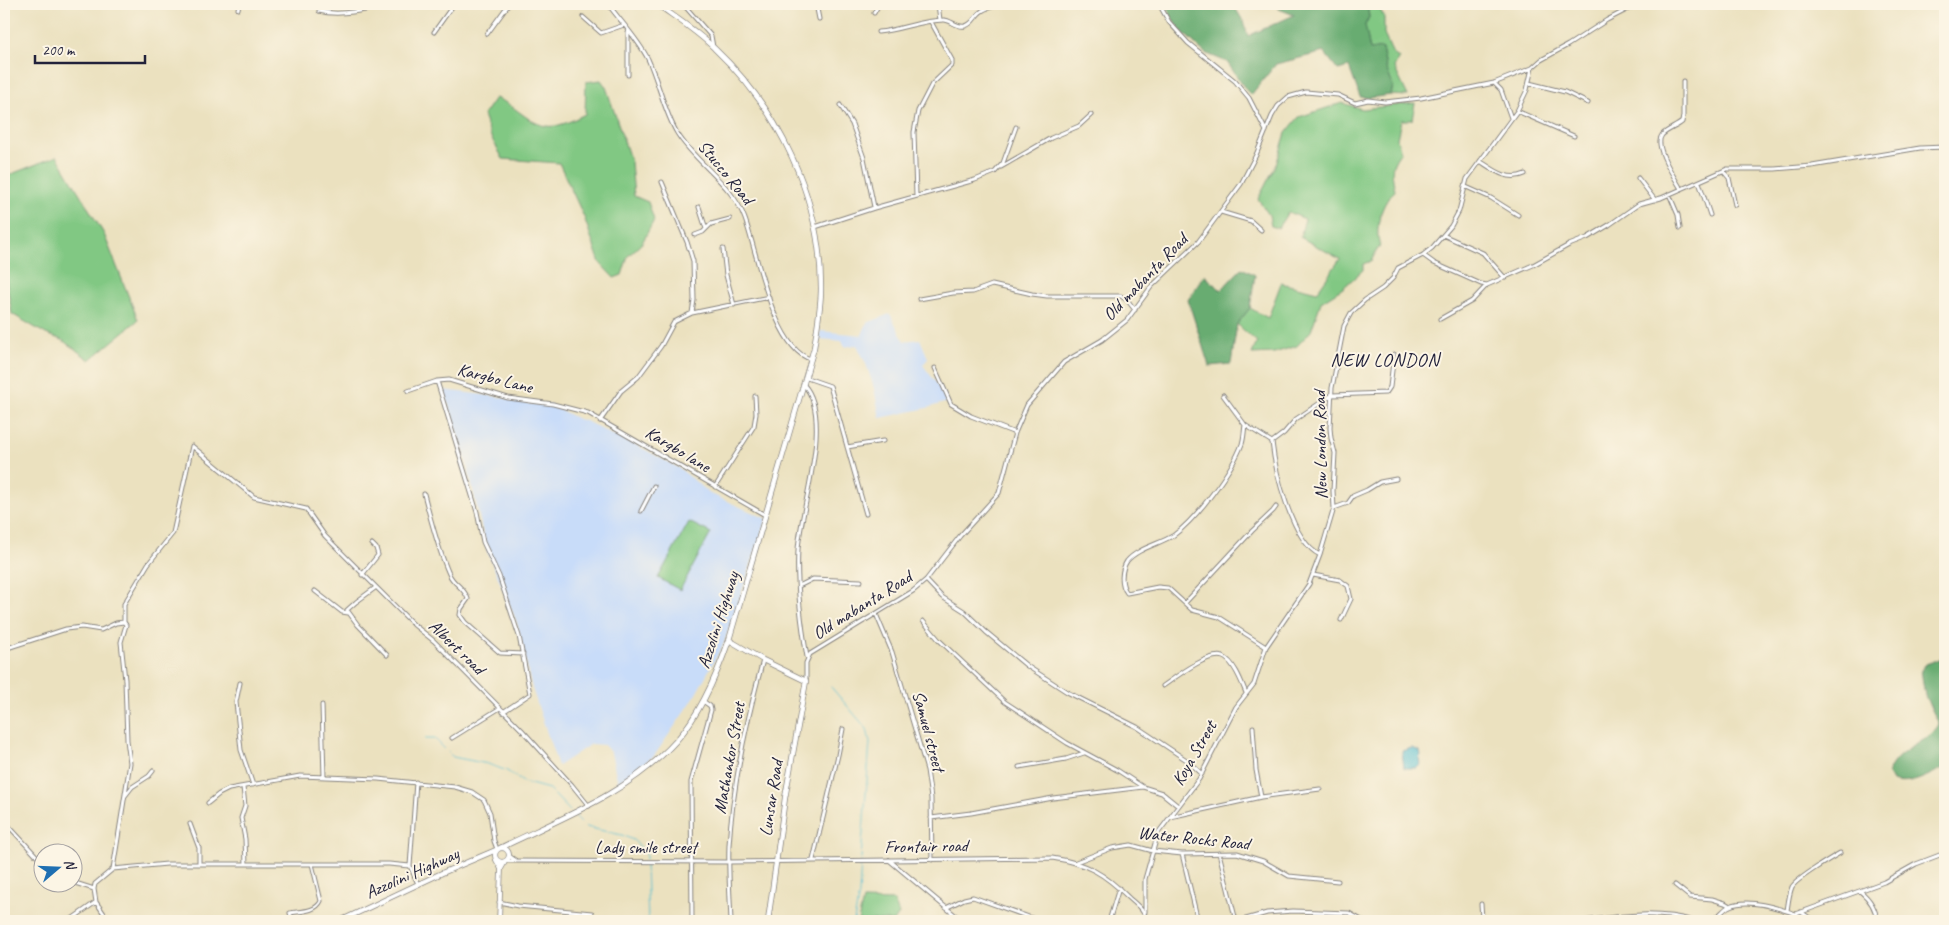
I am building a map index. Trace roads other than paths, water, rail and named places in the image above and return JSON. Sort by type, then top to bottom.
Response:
[{"type":"main road","name":"Azzolini Highway","points":[[340,921],[589,806],[628,782],[658,758],[684,730],[720,666],[729,640],[812,359],[821,287],[815,227],[798,171],[778,128],[755,93],[713,47],[657,4]]},
{"type":"main road","points":[[729,640],[763,660],[806,681]]},
{"type":"main road","name":"Lunsar Road","points":[[768,921],[789,769],[806,681]]},
{"type":"main road","points":[[507,858],[512,842]]},
{"type":"main road","points":[[496,859],[498,849],[506,850],[507,858]]},
{"type":"main road","points":[[484,856],[496,859],[507,858]]},
{"type":"street","points":[[238,9],[239,4]]},
{"type":"street","points":[[319,10],[328,13],[341,12],[391,4]]},
{"type":"street","points":[[434,32],[454,4]]},
{"type":"street","points":[[487,34],[509,4]]},
{"type":"street","name":"Stucco Road","points":[[608,4],[648,60],[678,133],[691,151],[727,189],[742,212],[769,297],[786,339],[802,356],[812,359]]},
{"type":"street","points":[[684,4],[711,36],[713,47]]},
{"type":"street","points":[[816,4],[819,19]]},
{"type":"street","points":[[874,13],[879,4]]},
{"type":"street","points":[[938,4],[940,20]]},
{"type":"street","points":[[980,4],[982,11]]},
{"type":"street","points":[[878,32],[940,20],[949,21],[958,26],[966,26],[974,21],[982,11],[1000,4]]},
{"type":"street","points":[[1159,4],[1169,22],[1188,43],[1226,72],[1239,86],[1249,98],[1266,131]]},
{"type":"street","name":"Old mabanta Road","points":[[806,681],[808,658],[836,637],[905,597],[926,580],[960,536],[999,493],[1015,434],[1027,405],[1064,362],[1102,340],[1128,320],[1152,286],[1198,242],[1249,170],[1274,111],[1284,100],[1293,95],[1306,92],[1333,94],[1356,103],[1368,100],[1385,102],[1442,94],[1494,83],[1532,68],[1541,60],[1607,20],[1638,4]]},
{"type":"street","points":[[583,17],[601,33],[624,25]]},
{"type":"street","points":[[916,196],[914,132],[918,111],[932,84],[952,65],[952,60],[931,22]]},
{"type":"street","points":[[628,31],[628,75]]},
{"type":"street","name":"New London Road","points":[[1246,693],[1258,676],[1266,647],[1309,584],[1334,508],[1335,453],[1330,438],[1332,395],[1340,338],[1348,318],[1365,300],[1383,288],[1402,265],[1423,255],[1443,235],[1455,219],[1464,186],[1471,172],[1517,112],[1528,90],[1532,68]]},
{"type":"street","points":[[1681,189],[1667,163],[1659,142],[1661,136],[1670,128],[1682,122],[1684,116],[1683,81]]},
{"type":"street","points":[[1494,83],[1501,90],[1511,118]]},
{"type":"street","points":[[1529,83],[1565,92],[1588,103]]},
{"type":"street","points":[[840,105],[849,117],[864,158],[874,208]]},
{"type":"street","points":[[1517,112],[1574,136]]},
{"type":"street","points":[[815,227],[874,208],[976,180],[995,172],[1041,143],[1079,126],[1091,115]]},
{"type":"street","points":[[1001,167],[1016,127]]},
{"type":"street","points":[[1440,320],[1472,301],[1487,286],[1601,230],[1634,207],[1724,172],[1727,169],[1775,169],[1812,166],[1920,148],[1945,147]]},
{"type":"street","points":[[1480,161],[1497,172],[1509,176],[1516,178],[1525,174]]},
{"type":"street","points":[[1724,172],[1729,178],[1735,205]]},
{"type":"street","points":[[1638,178],[1655,200]]},
{"type":"street","points":[[662,182],[693,261],[694,300],[692,313]]},
{"type":"street","points":[[1699,182],[1710,216]]},
{"type":"street","points":[[1464,186],[1483,194],[1518,215]]},
{"type":"street","points":[[1669,194],[1678,215],[1680,228]]},
{"type":"street","points":[[699,207],[706,230]]},
{"type":"street","points":[[1221,212],[1250,221],[1261,230]]},
{"type":"street","points":[[695,235],[706,230],[710,224],[730,219]]},
{"type":"street","points":[[1443,235],[1482,253],[1505,278]]},
{"type":"street","points":[[723,249],[726,275],[734,305]]},
{"type":"street","points":[[1423,255],[1434,263],[1487,286]]},
{"type":"street","points":[[918,299],[953,293],[973,292],[988,286],[1000,286],[1047,296],[1121,296],[1135,310]]},
{"type":"street","points":[[600,421],[621,391],[638,377],[662,346],[674,322],[692,313],[769,297]]},
{"type":"street","points":[[1272,442],[1284,433],[1296,419],[1332,395],[1386,394],[1390,387],[1394,354]]},
{"type":"street","points":[[935,368],[951,404],[971,416],[1015,434]]},
{"type":"street","points":[[806,378],[830,386],[866,514]]},
{"type":"street","points":[[437,380],[477,512],[483,542],[499,576],[523,654],[530,694],[503,712]]},
{"type":"street","name":"Kargbo Lane","points":[[408,391],[437,380],[453,380],[508,398],[553,404],[576,411]]},
{"type":"street","points":[[804,385],[814,400],[815,444],[811,477],[799,528],[797,566],[808,658]]},
{"type":"street","points":[[715,487],[754,426],[756,396]]},
{"type":"street","points":[[1223,396],[1245,425],[1272,442],[1282,489],[1297,530],[1310,549],[1320,555]]},
{"type":"street","name":"Kargbo lane","points":[[576,411],[588,413],[766,515]]},
{"type":"street","points":[[1245,425],[1242,444],[1225,475],[1195,514],[1173,535],[1128,560],[1123,568],[1122,579],[1127,593],[1158,587],[1168,588],[1192,610],[1219,617],[1266,647]]},
{"type":"street","points":[[847,447],[883,441]]},
{"type":"street","name":"Albert road","points":[[124,622],[124,604],[148,564],[173,533],[192,446],[254,497],[306,509],[325,536],[362,575],[414,626],[434,641],[500,708],[572,784],[589,806]]},
{"type":"street","points":[[1334,508],[1348,503],[1353,496],[1380,482],[1396,479]]},
{"type":"street","points":[[641,511],[654,486]]},
{"type":"street","points":[[424,494],[449,574],[456,584],[464,589],[468,599],[461,609],[460,615],[465,622],[500,653],[523,654]]},
{"type":"street","points":[[1185,603],[1252,530],[1274,511],[1276,507]]},
{"type":"street","points":[[362,575],[378,555],[376,548],[372,544]]},
{"type":"street","points":[[1312,575],[1340,580],[1348,586],[1351,599],[1341,620]]},
{"type":"street","points":[[799,586],[813,579],[861,581]]},
{"type":"street","points":[[926,580],[942,597],[964,611],[1027,666],[1067,692],[1137,728],[1188,761],[1202,774]]},
{"type":"street","points":[[348,613],[348,608],[375,588]]},
{"type":"street","points":[[315,591],[342,612],[348,613],[387,655]]},
{"type":"street","name":"Samuel street","points":[[876,614],[892,652],[927,770],[932,860]]},
{"type":"street","points":[[4,649],[66,629],[82,627],[101,630],[116,623],[124,622],[126,625],[121,642],[130,763],[113,869]]},
{"type":"street","points":[[923,622],[939,640],[1005,702],[1032,721],[1143,787],[1162,793],[1178,806]]},
{"type":"street","points":[[1164,686],[1195,665],[1211,658],[1220,657],[1225,658],[1238,673],[1246,693]]},
{"type":"street","name":"Mathankor Street","points":[[729,862],[731,827],[738,774],[763,660]]},
{"type":"street","points":[[240,683],[236,702],[241,750],[253,784]]},
{"type":"street","name":"Koya Street","points":[[1147,921],[1145,912],[1145,879],[1158,833],[1202,774],[1220,735],[1246,693]]},
{"type":"street","points":[[692,921],[691,782],[711,710],[710,706],[702,700]]},
{"type":"street","points":[[322,705],[324,777]]},
{"type":"street","points":[[452,738],[500,708]]},
{"type":"street","points":[[1253,727],[1256,770],[1261,797]]},
{"type":"street","points":[[812,860],[838,755],[842,729]]},
{"type":"street","points":[[1019,767],[1066,759],[1085,753]]},
{"type":"street","points":[[124,796],[132,787],[154,771]]},
{"type":"street","points":[[208,803],[229,789],[300,776],[416,782],[455,787],[472,792],[482,798],[490,813],[494,840],[498,849]]},
{"type":"street","points":[[416,782],[410,866],[418,885]]},
{"type":"street","points":[[244,787],[245,806],[240,818],[245,838],[246,864]]},
{"type":"street","points":[[931,818],[971,813],[1053,798],[1143,787]]},
{"type":"street","points":[[1170,818],[1261,797],[1320,789]]},
{"type":"street","points":[[4,791],[5,822],[32,851]]},
{"type":"street","points":[[190,824],[199,848],[199,864]]},
{"type":"street","name":"Water Rocks Road","points":[[1076,863],[1121,846],[1131,845],[1153,851],[1182,854],[1238,853],[1250,856],[1289,876],[1338,881]]},
{"type":"street","points":[[1219,853],[1238,921],[1276,912],[1293,911],[1349,913],[1363,921]]},
{"type":"street","points":[[1787,911],[1791,890],[1796,882],[1823,862],[1840,853]]},
{"type":"street","points":[[1785,921],[1801,912],[1884,882],[1916,864],[1945,853]]},
{"type":"street","points":[[1182,854],[1198,921]]},
{"type":"street","name":"Frontair road","points":[[776,861],[1043,857],[1076,863],[1103,874],[1145,912]]},
{"type":"street","points":[[499,921],[501,869],[507,858]]},
{"type":"street","name":"Lady smile street","points":[[507,858],[516,860],[776,861]]},
{"type":"street","points":[[496,859],[501,869]]},
{"type":"street","points":[[888,860],[962,921]]},
{"type":"street","points":[[729,862],[730,921]]},
{"type":"street","points":[[109,921],[96,902],[94,889],[95,884],[113,869],[136,866],[199,864],[410,866]]},
{"type":"street","points":[[294,921],[290,913],[314,909],[320,905],[321,901],[312,864]]},
{"type":"street","points":[[82,885],[94,889]]},
{"type":"street","points":[[1675,885],[1690,898],[1712,899],[1730,906]]},
{"type":"street","points":[[1109,921],[1119,888]]},
{"type":"street","points":[[1860,891],[1874,907],[1877,921]]},
{"type":"street","points":[[946,908],[973,897],[1040,921]]},
{"type":"street","points":[[69,921],[96,902]]},
{"type":"street","points":[[499,902],[518,906],[592,913]]},
{"type":"street","points":[[1476,921],[1482,918],[1481,904]]},
{"type":"street","points":[[1708,921],[1719,917],[1730,906],[1743,904],[1764,905],[1796,914]]},
{"type":"street","points":[[1801,912],[1807,914],[1814,921]]},
{"type":"street","points":[[1583,921],[1647,914],[1674,916],[1693,921]]},
{"type":"water","points":[[1412,748],[1420,751],[1420,765],[1417,768],[1404,768],[1402,751]]},
{"type":"waterway","points":[[831,687],[867,729],[870,742],[861,858]]},
{"type":"waterway","points":[[425,739],[435,739],[453,757],[488,764],[507,771],[523,782],[549,789],[570,811]]},
{"type":"waterway","points":[[575,816],[586,827],[622,835],[633,840],[646,852],[646,859]]},
{"type":"waterway","points":[[854,921],[859,894],[861,862]]},
{"type":"waterway","points":[[646,864],[648,921]]},
{"type":"district","name":"NEW LONDON","points":[[1385,359]]}]
